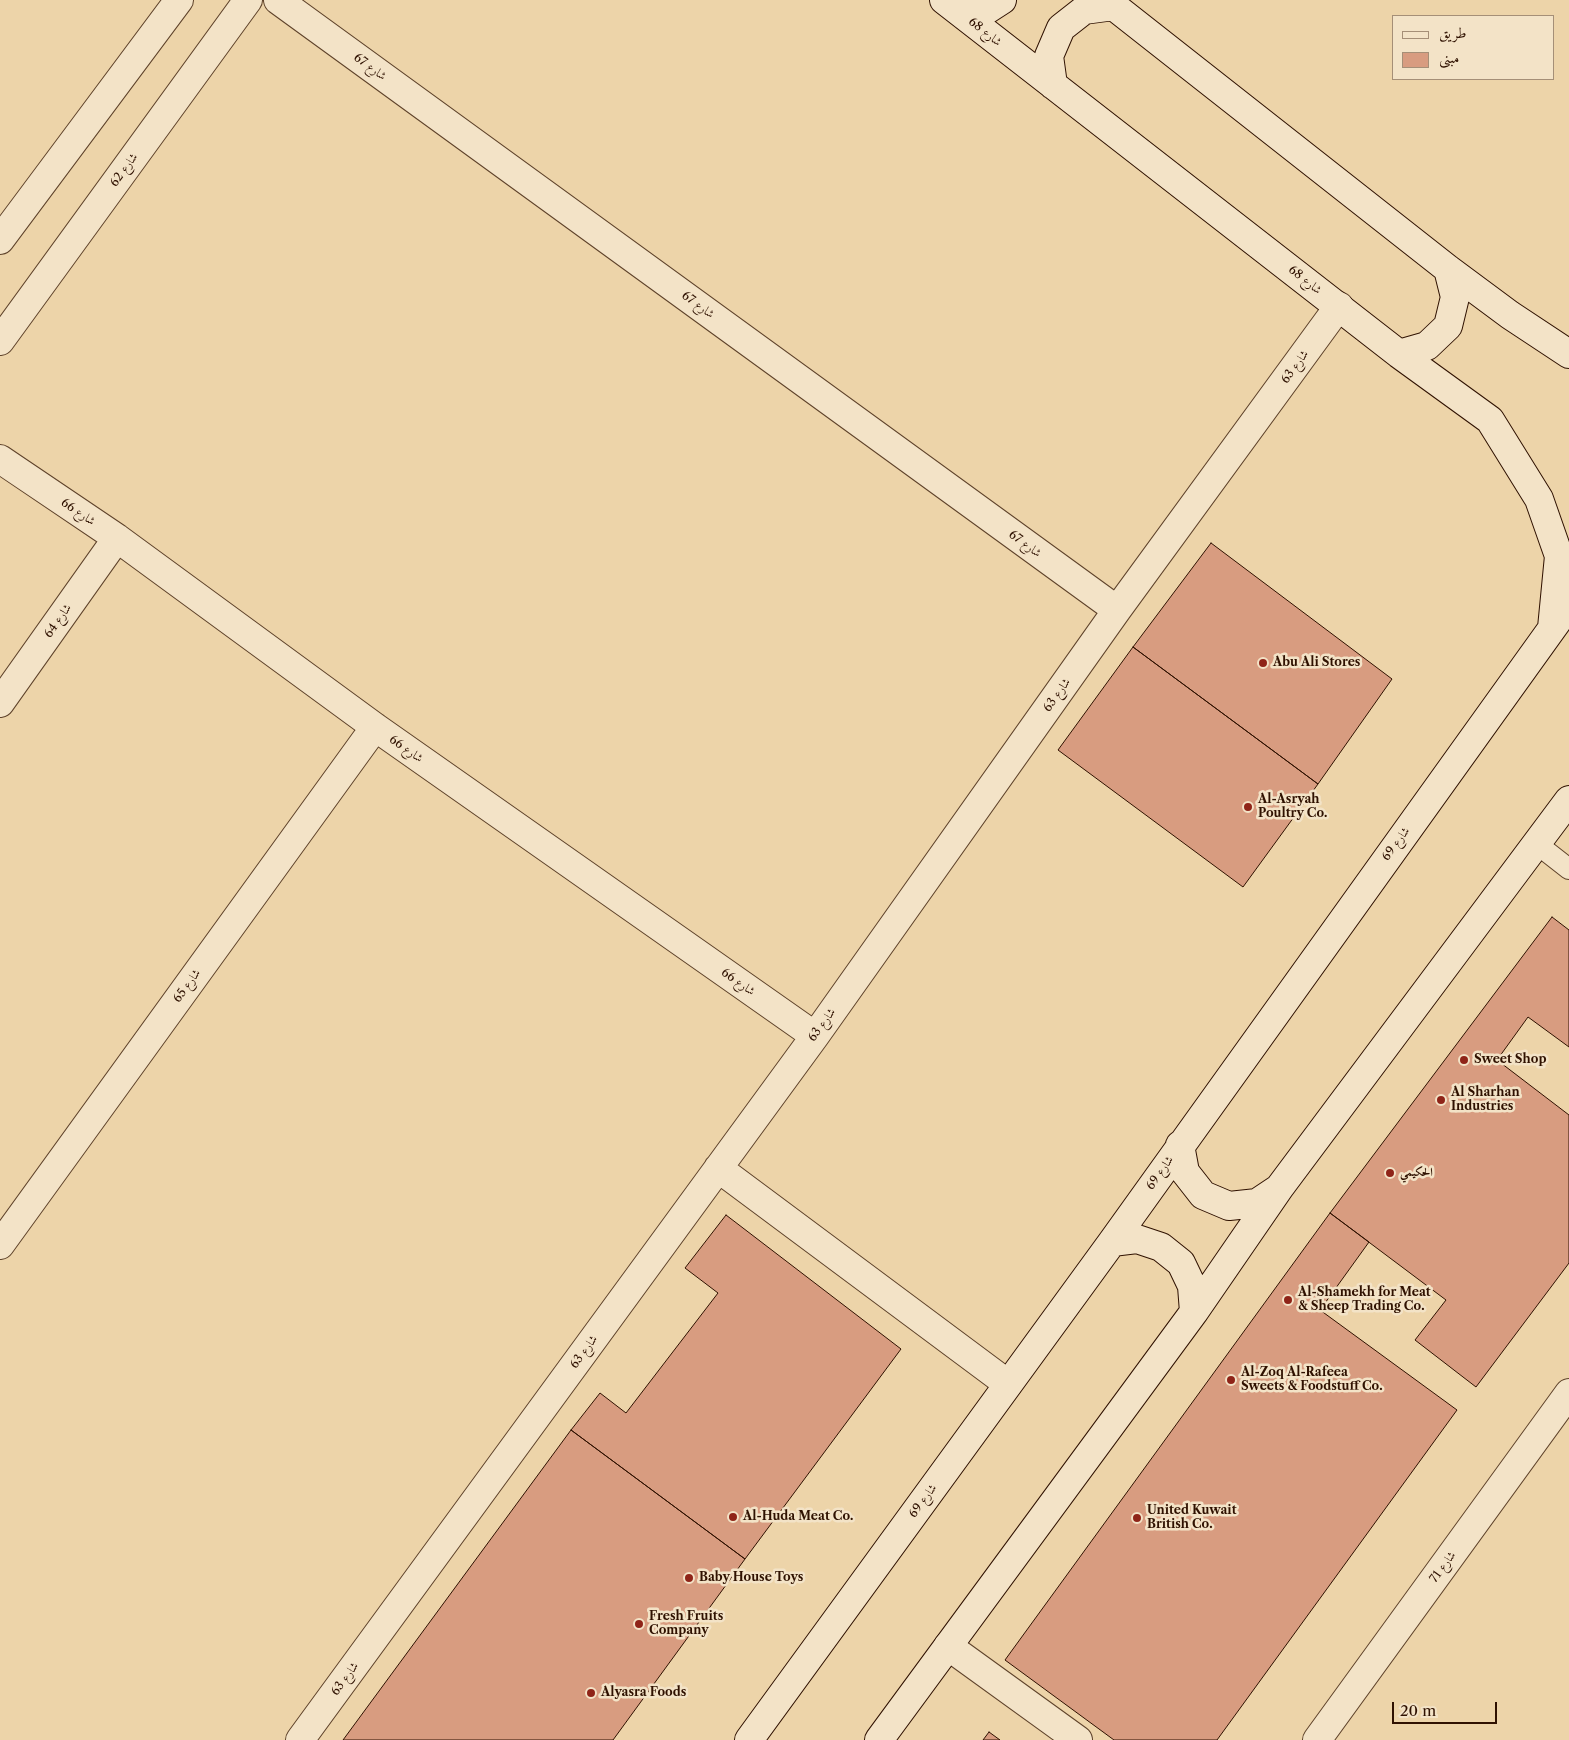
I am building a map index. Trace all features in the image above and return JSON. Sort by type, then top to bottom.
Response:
[{"type":"street","points":[[0,240],[179,0]]},
{"type":"street","name":"شارع 62","points":[[0,341],[248,0]]},
{"type":"street","name":"شارع 67","points":[[278,0],[1117,610]]},
{"type":"street","points":[[948,3],[985,10],[1002,0]]},
{"type":"street","name":"شارع 68","points":[[948,3],[1399,354],[1490,420],[1539,498],[1559,556],[1552,628]]},
{"type":"street","points":[[1053,85],[1049,56],[1061,28],[1084,10],[1110,3],[1448,269],[1510,316],[1569,354]]},
{"type":"street","points":[[1399,354],[1427,346],[1448,326],[1455,297],[1448,269]]},
{"type":"street","name":"شارع 63","points":[[300,1740],[815,1036],[1117,610],[1339,306]]},
{"type":"street","name":"شارع 66","points":[[0,459],[117,538],[375,727],[815,1036]]},
{"type":"street","name":"شارع 64","points":[[0,703],[117,538]]},
{"type":"street","name":"شارع 69","points":[[749,1740],[1112,1242],[1569,605]]},
{"type":"street","name":"شارع 65","points":[[0,1245],[375,727]]},
{"type":"street","points":[[878,1740],[1194,1312],[1280,1187],[1569,800]]},
{"type":"street","points":[[1180,1145],[1185,1172],[1203,1195],[1229,1206],[1257,1203],[1280,1187]]},
{"type":"street","points":[[718,1168],[1008,1384]]},
{"type":"street","points":[[1112,1242],[1137,1239],[1161,1247],[1181,1263],[1192,1286],[1194,1312]]},
{"type":"street","name":"شارع 71","points":[[1317,1740],[1569,1393]]},
{"type":"street","points":[[948,1646],[1078,1740]]},
{"type":"lane","points":[[1537,844],[1569,869]]},
{"type":"building","name":"Abu Ali Stores","points":[[1211,543],[1392,679],[1318,784],[1133,647]]},
{"type":"building","points":[[1133,647],[1318,784],[1243,887],[1058,750]]},
{"type":"building","points":[[1552,917],[1569,930],[1569,1047],[1528,1017],[1497,1060],[1569,1115],[1569,1263],[1476,1387],[1415,1340],[1446,1300],[1330,1213]]},
{"type":"building","points":[[1330,1213],[1369,1242],[1320,1310],[1457,1410],[1217,1740],[1114,1740],[1005,1660]]},
{"type":"building","points":[[726,1215],[901,1349],[745,1559],[571,1430],[600,1393],[626,1413],[718,1293],[685,1268]]},
{"type":"building","points":[[571,1430],[745,1559],[613,1740],[343,1740]]},
{"type":"building","points":[[989,1732],[1000,1740],[983,1740]]},
{"type":"place","name":"Abu Ali Stores","points":[[1263,663]]},
{"type":"place","name":"Al-Asryah Poultry Co.","points":[[1248,807]]},
{"type":"place","name":"Sweet Shop","points":[[1464,1060]]},
{"type":"place","name":"Al Sharhan Industries","points":[[1441,1100]]},
{"type":"place","name":"الحكيمي","points":[[1390,1173]]},
{"type":"place","name":"Al-Shamekh for Meat & Sheep Trading Co.","points":[[1288,1300]]},
{"type":"place","name":"Al-Zoq Al-Rafeea Sweets & Foodstuff Co.","points":[[1231,1380]]},
{"type":"place","name":"Al-Huda Meat Co.","points":[[733,1517]]},
{"type":"place","name":"United Kuwait British Co.","points":[[1137,1518]]},
{"type":"place","name":"Baby House Toys","points":[[689,1578]]},
{"type":"place","name":"Fresh Fruits Company","points":[[639,1624]]},
{"type":"place","name":"Alyasra Foods","points":[[591,1693]]}]
